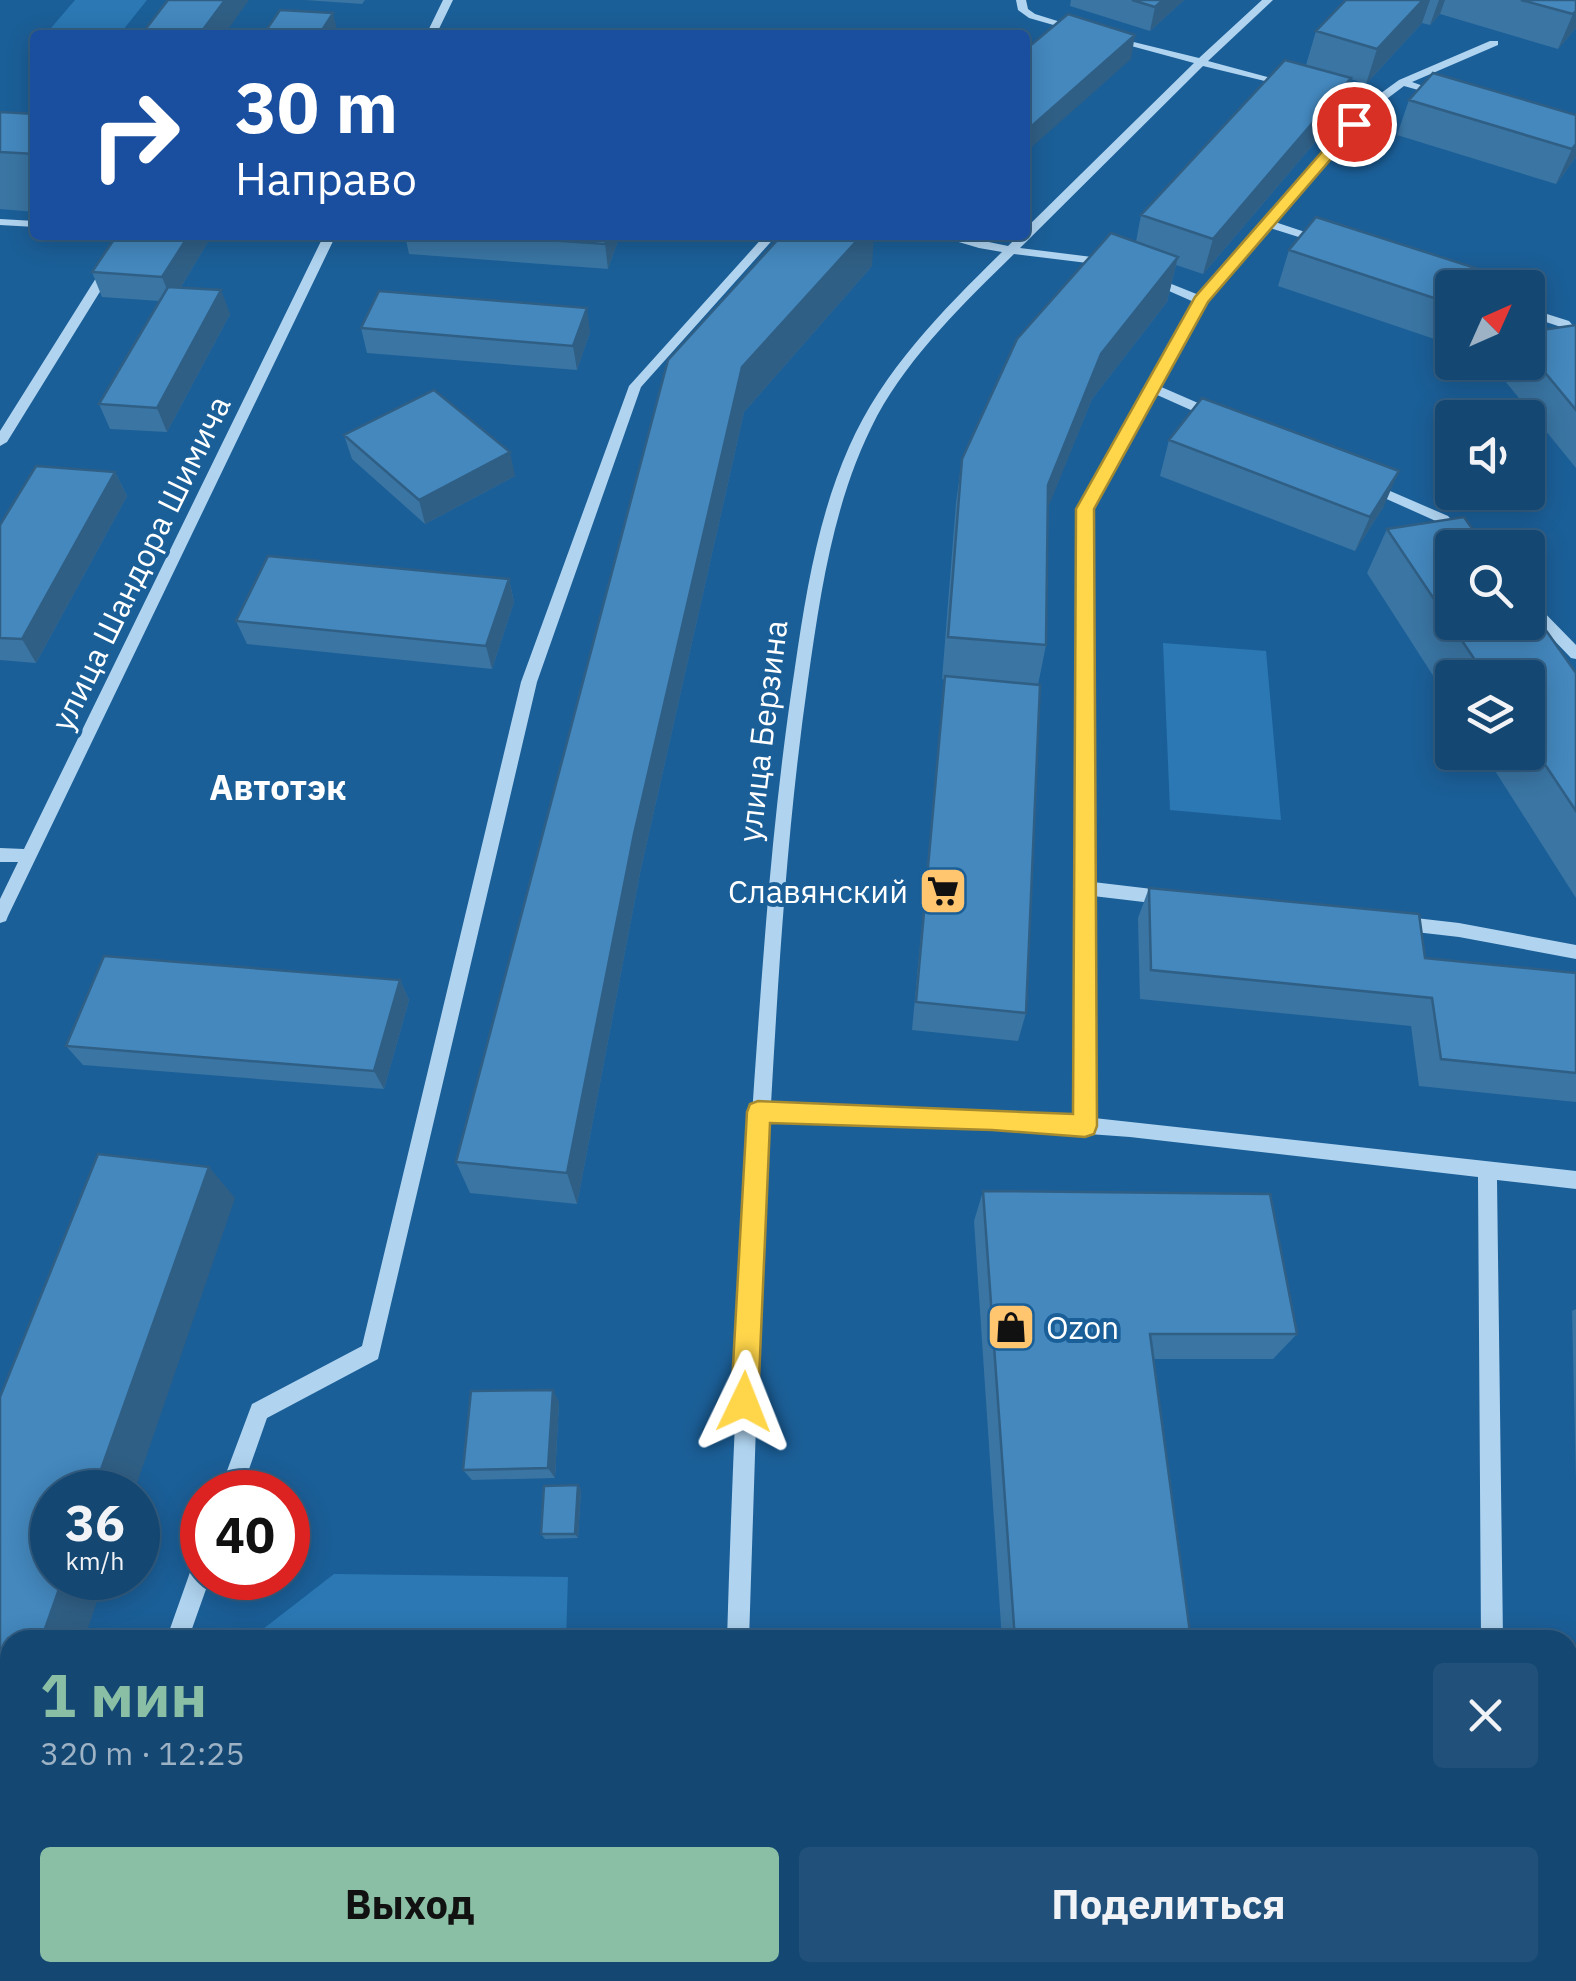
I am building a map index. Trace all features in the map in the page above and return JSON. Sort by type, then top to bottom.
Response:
[{"type":"street","points":[[433,30],[448,0]]},
{"type":"street","points":[[1021,0],[1023,10],[1032,16],[1291,87]]},
{"type":"street","name":"улица Берзина","points":[[1030,231],[1199,62],[1268,0]]},
{"type":"street","points":[[1085,1126],[1085,509],[1201,300],[1368,108],[1402,82],[1494,43]]},
{"type":"street","points":[[1402,82],[1454,100]]},
{"type":"street","points":[[1310,92],[1368,108]]},
{"type":"street","points":[[0,222],[30,224]]},
{"type":"street","points":[[1268,223],[1344,248]]},
{"type":"street","points":[[0,442],[126,240]]},
{"type":"street","name":"улица Шандора Шимича","points":[[0,916],[328,240]]},
{"type":"street","points":[[238,1470],[260,1411],[371,1352],[529,682],[635,386],[766,240]]},
{"type":"street","points":[[963,240],[1010,251],[1100,260],[1116,267]]},
{"type":"street","name":"улица Берзина","points":[[738,1630],[745,1362],[758,1112],[785,780],[813,588],[826,531],[858,440],[889,385],[938,326],[1021,240]]},
{"type":"street","points":[[1134,274],[1201,300]]},
{"type":"street","points":[[1545,318],[1565,324],[1576,336]]},
{"type":"street","points":[[1152,388],[1225,421]]},
{"type":"street","points":[[1352,478],[1443,519],[1454,530]]},
{"type":"street","points":[[1545,622],[1576,654]]},
{"type":"street","points":[[0,855],[28,856]]},
{"type":"street","points":[[1085,888],[1183,899]]},
{"type":"street","points":[[1380,921],[1459,930],[1576,952]]},
{"type":"street","points":[[758,1112],[992,1119],[1085,1126],[1576,1180]]},
{"type":"street","points":[[1487,1170],[1492,1630]]},
{"type":"street","points":[[181,1630],[191,1600]]},
{"type":"shaded area","points":[[75,0],[147,0],[123,30],[49,30]]},
{"type":"shaded area","points":[[1163,643],[1266,651],[1281,820],[1170,810]]},
{"type":"shaded area","points":[[334,1574],[568,1577],[566,1630],[262,1630],[301,1600],[310,1600],[310,1593]]},
{"type":"building","points":[[168,0],[225,0],[203,30],[145,30]]},
{"type":"building","points":[[1132,0],[1163,0],[1155,7]]},
{"type":"building","points":[[1346,0],[1423,0],[1377,49],[1316,31]]},
{"type":"building","points":[[1521,0],[1576,0],[1576,11],[1573,14]]},
{"type":"building","points":[[280,10],[333,13],[322,30],[266,30]]},
{"type":"building","points":[[1068,14],[1135,35],[1030,128],[1030,46]]},
{"type":"building","points":[[1285,60],[1351,78],[1213,239],[1141,215]]},
{"type":"building","points":[[1433,73],[1576,115],[1576,144],[1572,149],[1409,100]]},
{"type":"building","points":[[0,112],[30,114],[30,154],[0,152]]},
{"type":"building","points":[[1316,217],[1481,270],[1435,270],[1435,298],[1289,250]]},
{"type":"building","points":[[1111,233],[1178,257],[1101,354],[1048,485],[1046,645],[948,637],[962,459],[1017,339]]},
{"type":"building","points":[[114,240],[186,240],[162,277],[92,272]]},
{"type":"building","points":[[548,240],[607,240],[605,244]]},
{"type":"building","points":[[777,240],[857,240],[742,367],[634,834],[567,1173],[456,1162],[668,360]]},
{"type":"building","points":[[168,287],[221,290],[157,408],[99,404]]},
{"type":"building","points":[[379,291],[587,308],[573,346],[361,328]]},
{"type":"building","points":[[1576,325],[1576,410],[1545,373],[1545,330]]},
{"type":"building","points":[[434,390],[510,452],[419,500],[344,435]]},
{"type":"building","points":[[1202,398],[1399,471],[1370,517],[1169,440]]},
{"type":"building","points":[[36,466],[115,472],[22,639],[0,638],[0,525]]},
{"type":"building","points":[[1464,517],[1473,530],[1435,530],[1435,601],[1387,529]]},
{"type":"building","points":[[268,556],[509,579],[486,646],[236,621]]},
{"type":"building","points":[[1545,629],[1576,673],[1576,811],[1545,764],[1545,660],[1475,660],[1461,640],[1545,640]]},
{"type":"building","points":[[945,676],[1040,685],[1026,1013],[916,1002]]},
{"type":"building","points":[[1149,888],[1419,914],[1425,958],[1576,973],[1576,1073],[1441,1059],[1432,998],[1151,970]]},
{"type":"building","points":[[104,956],[400,980],[374,1071],[66,1046]]},
{"type":"building","points":[[98,1154],[209,1167],[101,1470],[30,1470],[30,1600],[55,1600],[45,1630],[0,1630],[0,1397]]},
{"type":"building","points":[[983,1191],[1270,1194],[1297,1334],[1150,1334],[1190,1630],[1014,1630]]},
{"type":"building","points":[[553,1390],[548,1468],[463,1470],[471,1391]]},
{"type":"building","points":[[578,1485],[575,1534],[541,1534],[544,1486]]},
{"type":"place","name":"Славянский","points":[[943,891]]},
{"type":"place","name":"Ozon","points":[[1011,1327]]},
{"type":"district","name":"Автотэк","points":[[278,787]]},
{"type":"route","points":[[744,1402],[758,1112],[992,1119],[1085,1126],[1085,509],[1201,300],[1354,124]]}]
